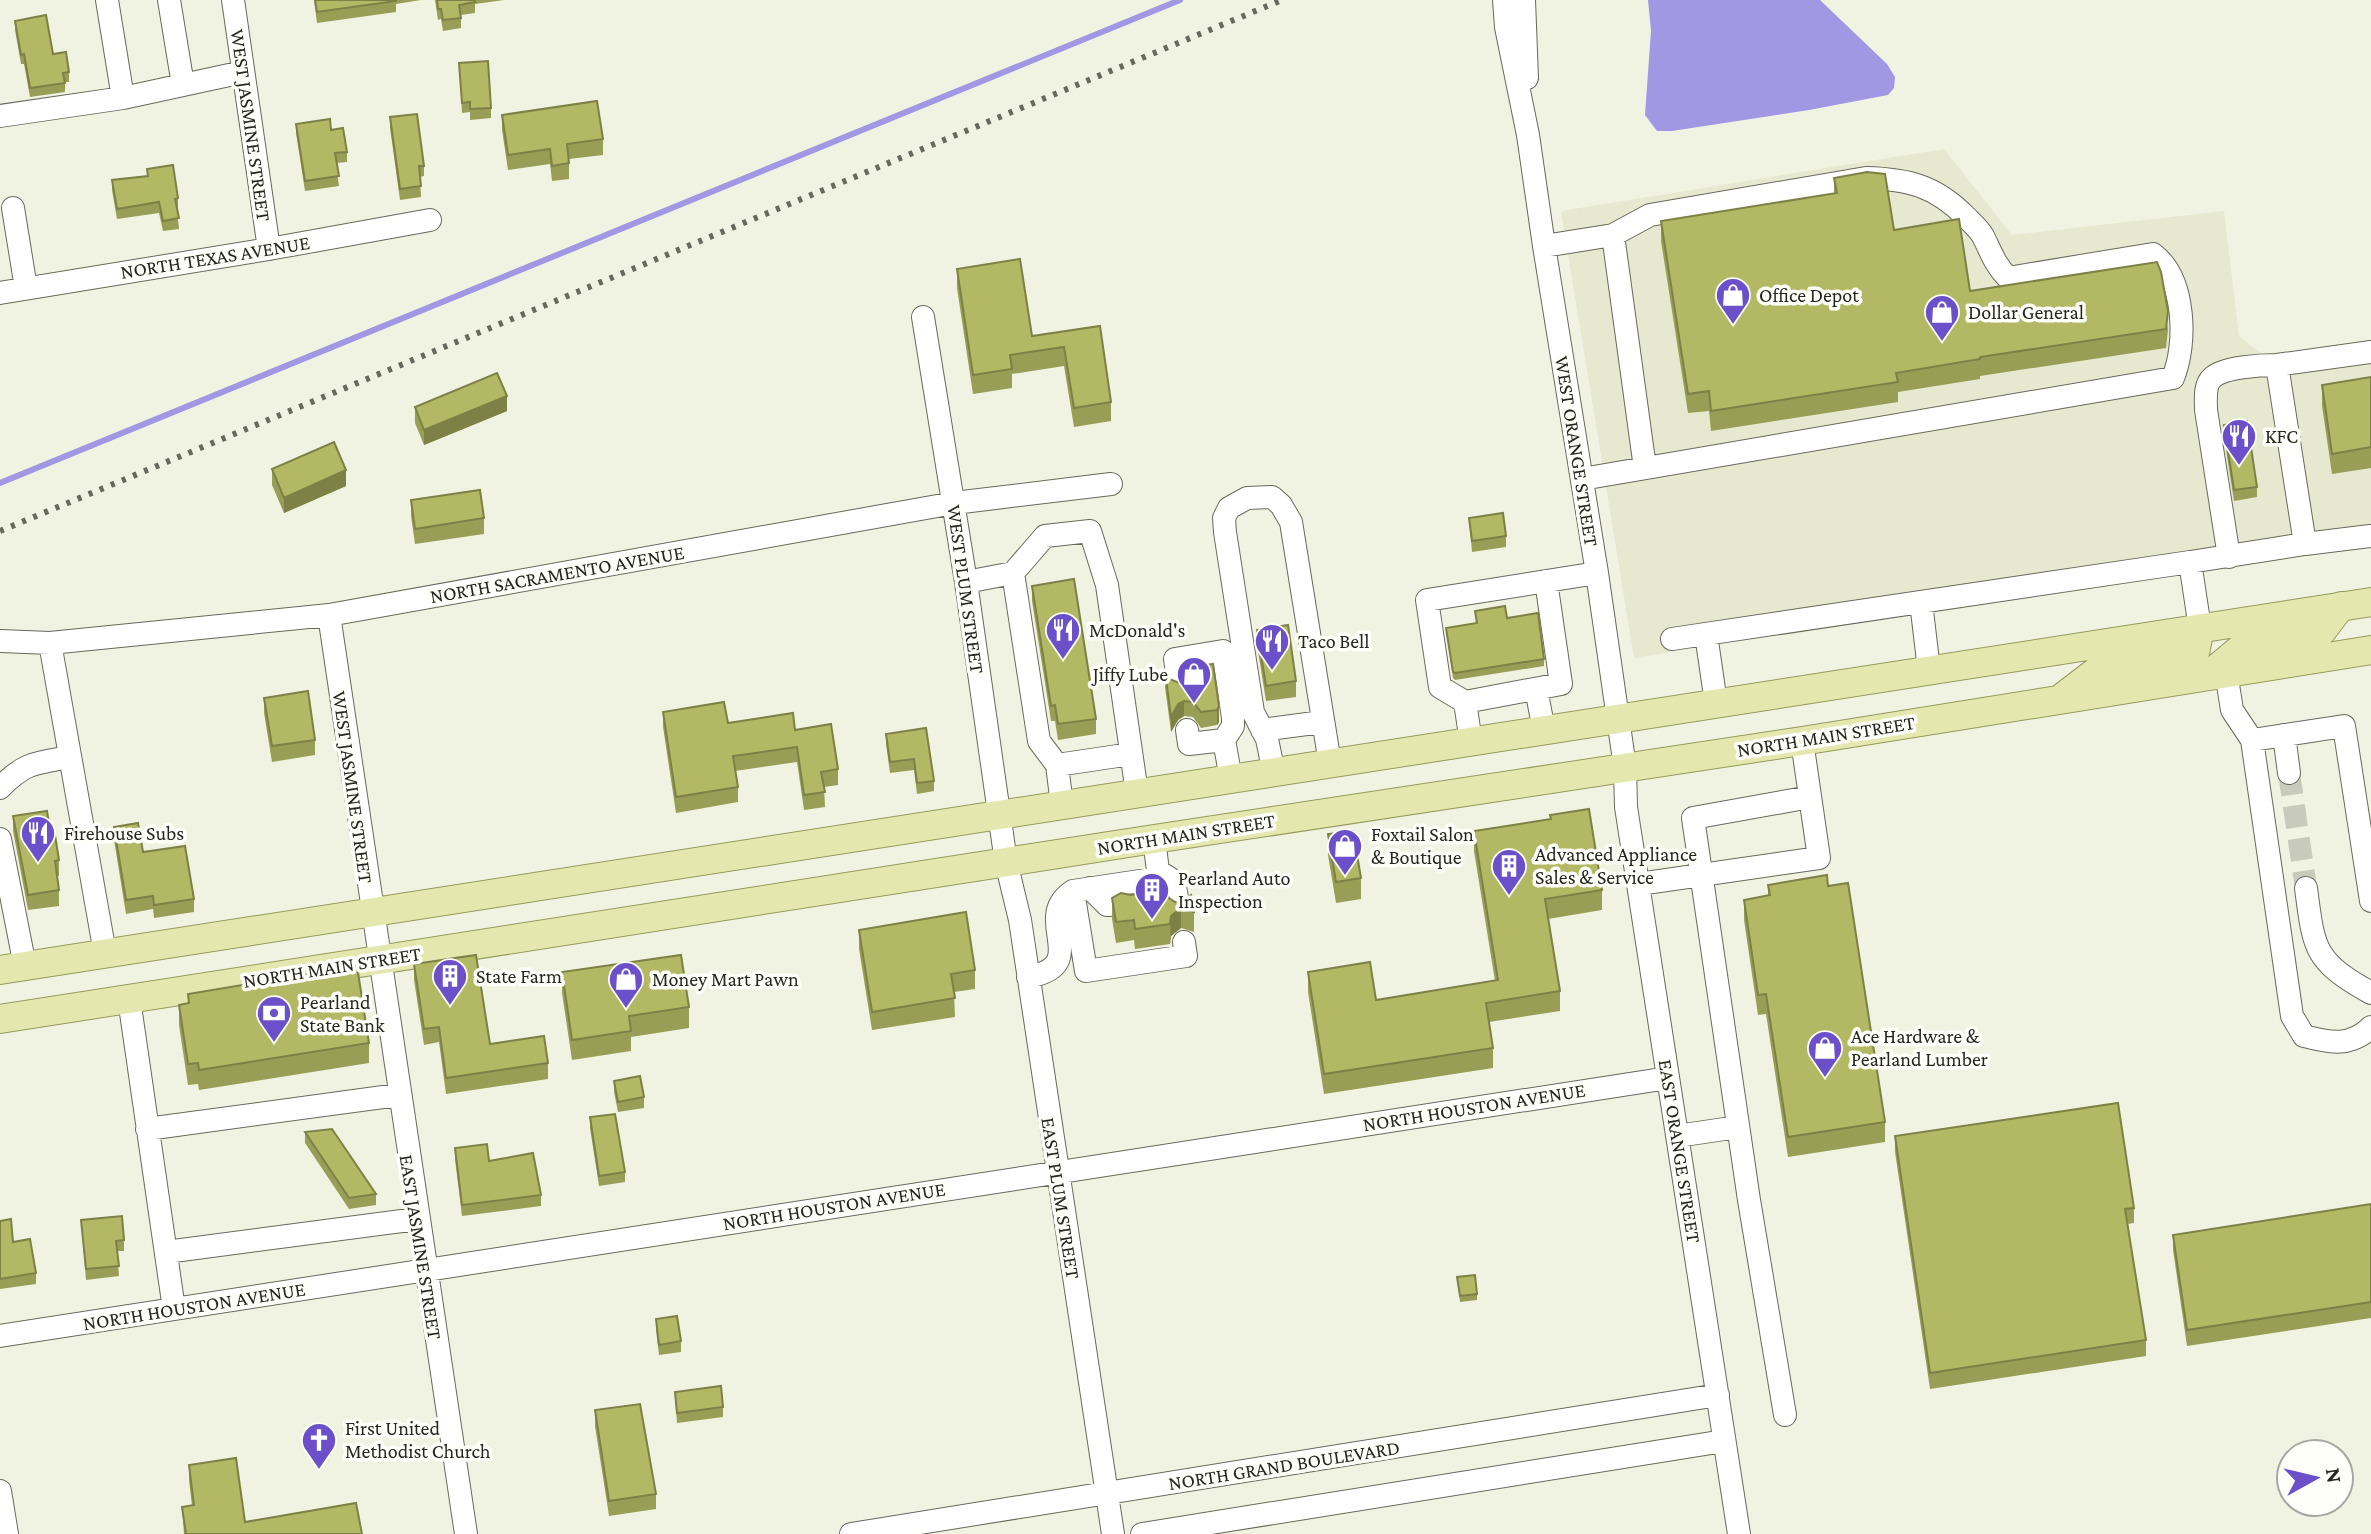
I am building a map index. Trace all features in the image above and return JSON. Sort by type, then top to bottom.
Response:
[{"type":"main road","points":[[13,968],[2371,602]]},
{"type":"main road","points":[[2218,674],[2246,644],[2322,631],[2341,606]]},
{"type":"main road","points":[[2060,699],[2098,670],[2195,653],[2200,628]]},
{"type":"main road","name":"NORTH MAIN STREET","points":[[0,1019],[1802,741],[2371,650]]},
{"type":"street","points":[[107,0],[123,98]]},
{"type":"street","points":[[169,0],[183,85]]},
{"type":"street","name":"WEST JASMINE STREET","points":[[233,0],[269,249]]},
{"type":"street","name":"WEST ORANGE STREET","points":[[1504,0],[1506,27],[1528,135],[1625,767]]},
{"type":"street","name":"WEST ORANGE STREET","points":[[1524,0],[1528,135]]},
{"type":"street","points":[[1,111],[123,98],[243,72]]},
{"type":"street","points":[[1544,246],[1613,235],[1650,215],[1866,178],[1892,179],[1927,187],[1955,205],[1982,233],[1996,265],[2008,278],[2153,254],[2161,260],[2173,284],[2181,316],[2183,331],[2173,378],[1582,479]]},
{"type":"street","points":[[13,208],[26,288]]},
{"type":"street","name":"NORTH TEXAS AVENUE","points":[[0,293],[430,220]]},
{"type":"street","points":[[1613,235],[1645,468]]},
{"type":"street","name":"WEST PLUM STREET","points":[[923,317],[954,503],[1006,862]]},
{"type":"street","points":[[2229,557],[2206,410],[2207,387],[2212,378],[2235,369],[2371,352]]},
{"type":"street","points":[[2277,365],[2305,544]]},
{"type":"street","name":"NORTH SACRAMENTO AVENUE","points":[[0,641],[50,643],[329,615],[954,503],[1111,484]]},
{"type":"street","points":[[1274,773],[1267,739],[1253,712],[1224,518],[1229,508],[1247,498],[1272,497],[1291,522],[1330,763]]},
{"type":"street","points":[[966,582],[1013,573],[1045,536],[1090,531],[1107,585],[1137,793]]},
{"type":"street","points":[[1672,639],[2229,557],[2371,532]]},
{"type":"street","points":[[2190,562],[2200,628]]},
{"type":"street","points":[[1013,573],[1039,741],[1057,765],[1062,805]]},
{"type":"street","points":[[1546,581],[1561,684],[1465,702],[1440,687],[1427,600],[1546,581],[1597,573]]},
{"type":"street","points":[[1921,602],[1929,670]]},
{"type":"street","name":"WEST JASMINE STREET","points":[[329,615],[379,960]]},
{"type":"street","points":[[1706,634],[1716,703]]},
{"type":"street","points":[[50,643],[105,953]]},
{"type":"street","points":[[1179,685],[1175,659],[1223,651],[1233,718],[1233,726],[1224,740],[1231,779]]},
{"type":"street","points":[[2218,674],[2232,710],[2252,740],[2292,1016],[2304,1036],[2331,1043],[2358,1039],[2371,1027]]},
{"type":"street","points":[[1536,689],[1544,730]]},
{"type":"street","points":[[1465,702],[1471,742]]},
{"type":"street","points":[[1262,730],[1322,722]]},
{"type":"street","points":[[2252,740],[2344,726],[2371,901]]},
{"type":"street","points":[[1187,730],[1189,744],[1224,740]]},
{"type":"street","points":[[2284,735],[2289,773]]},
{"type":"street","points":[[1639,884],[1819,858],[1802,741]]},
{"type":"street","points":[[1057,765],[1131,754]]},
{"type":"street","points":[[0,788],[17,769],[70,757]]},
{"type":"street","name":"EAST ORANGE STREET","points":[[1625,767],[1626,807],[1739,1534]]},
{"type":"street","points":[[1785,1415],[1738,1127],[1693,818],[1810,797]]},
{"type":"street","points":[[0,839],[13,968]]},
{"type":"street","points":[[1101,894],[1140,900],[1156,875],[1154,839]]},
{"type":"street","points":[[1095,849],[1101,894],[1086,971],[1186,956],[1184,942]]},
{"type":"street","name":"EAST PLUM STREET","points":[[1006,862],[1020,920],[1113,1534]]},
{"type":"street","points":[[1028,977],[1046,974],[1059,961],[1056,916],[1061,902],[1101,894],[1156,875],[1174,881],[1179,909]]},
{"type":"street","points":[[2306,888],[2311,926],[2319,953],[2342,976],[2371,993]]},
{"type":"street","name":"EAST JASMINE STREET","points":[[379,960],[466,1534]]},
{"type":"street","points":[[129,999],[174,1309]]},
{"type":"street","name":"NORTH HOUSTON AVENUE","points":[[0,1336],[1668,1078]]},
{"type":"street","points":[[147,1129],[398,1095]]},
{"type":"street","points":[[1677,1136],[1738,1127]]},
{"type":"street","points":[[166,1252],[417,1219]]},
{"type":"street","name":"NORTH GRAND BOULEVARD","points":[[851,1534],[1718,1395]]},
{"type":"street","points":[[1142,1534],[1724,1441]]},
{"type":"street","points":[[0,1491],[7,1534]]},
{"type":"shaded area","points":[[1648,0],[1820,0],[1887,64],[1895,77],[1894,88],[1888,95],[1809,110],[1657,131],[1645,115],[1651,31]]},
{"type":"shaded area","points":[[1944,149],[2012,235],[2224,211],[2239,336],[2268,359],[2371,343],[2371,538],[1634,658],[1561,211]]},
{"type":"building","points":[[315,0],[396,0],[396,1],[317,12]]},
{"type":"building","points":[[437,0],[475,2],[459,5],[461,18],[443,20]]},
{"type":"building","points":[[46,15],[53,54],[66,52],[69,72],[63,73],[65,83],[30,88],[15,21]]},
{"type":"building","points":[[488,61],[491,108],[470,109],[470,102],[462,103],[459,63]]},
{"type":"building","points":[[597,101],[603,139],[567,144],[569,163],[552,166],[550,149],[508,155],[502,115]]},
{"type":"building","points":[[417,114],[424,166],[419,166],[421,186],[400,189],[390,117]]},
{"type":"building","points":[[330,119],[331,130],[343,128],[347,152],[335,153],[339,176],[305,181],[296,124]]},
{"type":"building","points":[[173,165],[179,218],[163,221],[159,202],[117,209],[112,180],[148,176],[147,169]]},
{"type":"building","points":[[1867,172],[1885,174],[1894,230],[1959,219],[1970,291],[2157,262],[2168,311],[2166,329],[1980,357],[1896,373],[1898,382],[1711,411],[1709,391],[1688,394],[1661,221],[1837,193],[1834,178]]},
{"type":"building","points":[[1020,259],[1032,336],[1100,326],[1111,402],[1074,408],[1064,347],[1010,355],[1012,369],[973,375],[957,269]]},
{"type":"building","points":[[497,373],[507,396],[424,430],[415,407]]},
{"type":"building","points":[[2371,377],[2371,447],[2332,454],[2322,385]]},
{"type":"building","name":"KFC","points":[[2247,421],[2257,487],[2234,490],[2224,425]]},
{"type":"building","points":[[334,442],[346,470],[284,498],[272,469]]},
{"type":"building","points":[[480,490],[484,518],[415,529],[411,500]]},
{"type":"building","points":[[1503,513],[1506,536],[1472,541],[1469,518]]},
{"type":"building","name":"McDonald's","points":[[1074,579],[1096,719],[1058,724],[1055,705],[1051,706],[1032,586]]},
{"type":"building","points":[[1505,606],[1507,618],[1538,613],[1544,659],[1453,672],[1446,628],[1477,623],[1475,611]]},
{"type":"building","points":[[1288,625],[1296,681],[1266,686],[1257,630]]},
{"type":"building","points":[[1213,664],[1217,710],[1201,712],[1193,702],[1184,701],[1178,704],[1171,717],[1165,671],[1169,679],[1180,683],[1188,680],[1193,667]]},
{"type":"building","points":[[308,691],[315,740],[272,746],[264,698]]},
{"type":"building","points":[[724,702],[728,723],[793,713],[795,730],[831,724],[838,769],[821,772],[825,792],[804,795],[797,747],[733,756],[738,787],[676,797],[663,712]]},
{"type":"building","points":[[926,728],[934,781],[917,783],[914,759],[890,762],[886,734]]},
{"type":"building","points":[[1589,809],[1602,890],[1545,899],[1560,991],[1486,1003],[1493,1048],[1324,1074],[1308,972],[1370,962],[1376,1000],[1498,980],[1474,831],[1551,819],[1550,815]]},
{"type":"building","name":"Firehouse Subs","points":[[47,811],[59,860],[55,861],[59,890],[28,895],[13,816]]},
{"type":"building","points":[[138,823],[143,852],[185,846],[194,899],[154,905],[153,896],[126,900],[114,827]]},
{"type":"building","points":[[1353,831],[1361,878],[1336,882],[1328,834]]},
{"type":"building","name":"Ace Hardware & Pearland Lumber","points":[[1827,875],[1828,886],[1848,883],[1885,1122],[1788,1137],[1766,994],[1758,995],[1744,900],[1770,895],[1768,885]]},
{"type":"building","points":[[1157,886],[1158,892],[1165,890],[1175,902],[1182,902],[1191,895],[1194,912],[1181,908],[1171,916],[1170,924],[1135,929],[1134,920],[1116,922],[1112,898],[1121,893],[1142,893]]},
{"type":"building","points":[[966,912],[975,970],[951,974],[955,998],[872,1012],[859,930]]},
{"type":"building","points":[[476,955],[490,1044],[544,1036],[548,1063],[446,1078],[439,1027],[424,1029],[414,964]]},
{"type":"building","name":"Money Mart Pawn","points":[[681,955],[689,1007],[629,1016],[631,1031],[572,1040],[562,972]]},
{"type":"building","name":"Pearland State Bank","points":[[357,966],[369,1043],[199,1070],[198,1063],[188,1064],[179,1005],[189,1003],[188,994]]},
{"type":"building","points":[[640,1076],[644,1097],[618,1102],[614,1081]]},
{"type":"building","points":[[2118,1103],[2134,1208],[2125,1209],[2146,1340],[1930,1373],[1895,1136]]},
{"type":"building","points":[[615,1114],[625,1172],[599,1176],[590,1117]]},
{"type":"building","points":[[332,1129],[376,1194],[349,1198],[305,1132]]},
{"type":"building","points":[[487,1144],[489,1161],[533,1153],[541,1195],[462,1205],[455,1148]]},
{"type":"building","points":[[2371,1204],[2371,1302],[2187,1330],[2173,1235]]},
{"type":"building","points":[[122,1216],[124,1240],[116,1241],[119,1266],[86,1269],[81,1220]]},
{"type":"building","points":[[11,1219],[13,1242],[30,1239],[36,1273],[0,1279],[0,1221]]},
{"type":"building","points":[[1475,1275],[1477,1294],[1460,1296],[1457,1277]]},
{"type":"building","points":[[677,1316],[681,1341],[659,1345],[656,1319]]},
{"type":"building","points":[[721,1386],[723,1407],[677,1413],[675,1392]]},
{"type":"building","points":[[640,1404],[656,1494],[609,1501],[595,1410]]},
{"type":"building","points":[[236,1458],[245,1522],[356,1503],[362,1534],[186,1534],[182,1507],[194,1505],[189,1465]]},
{"type":"waterway","points":[[0,483],[1180,0]]},
{"type":"tunnel","points":[[2289,773],[2306,888]]},
{"type":"railway","points":[[0,531],[1282,0]]},
{"type":"place","name":"Office Depot","points":[[1733,326]]},
{"type":"place","name":"Dollar General","points":[[1942,343]]},
{"type":"place","name":"KFC","points":[[2239,467]]},
{"type":"place","name":"McDonald's","points":[[1063,661]]},
{"type":"place","name":"Taco Bell","points":[[1272,672]]},
{"type":"place","name":"Jiffy Lube","points":[[1194,705]]},
{"type":"place","name":"Firehouse Subs","points":[[38,864]]},
{"type":"place","name":"Foxtail Salon & Boutique","points":[[1345,877]]},
{"type":"place","name":"Advanced Appliance Sales & Service","points":[[1509,897]]},
{"type":"place","name":"Pearland Auto Inspection","points":[[1152,921]]},
{"type":"place","name":"State Farm","points":[[450,1007]]},
{"type":"place","name":"Money Mart Pawn","points":[[626,1010]]},
{"type":"place","name":"Pearland State Bank","points":[[274,1044]]},
{"type":"place","name":"Ace Hardware & Pearland Lumber","points":[[1825,1079]]},
{"type":"place","name":"First United Methodist Church","points":[[319,1471]]}]
